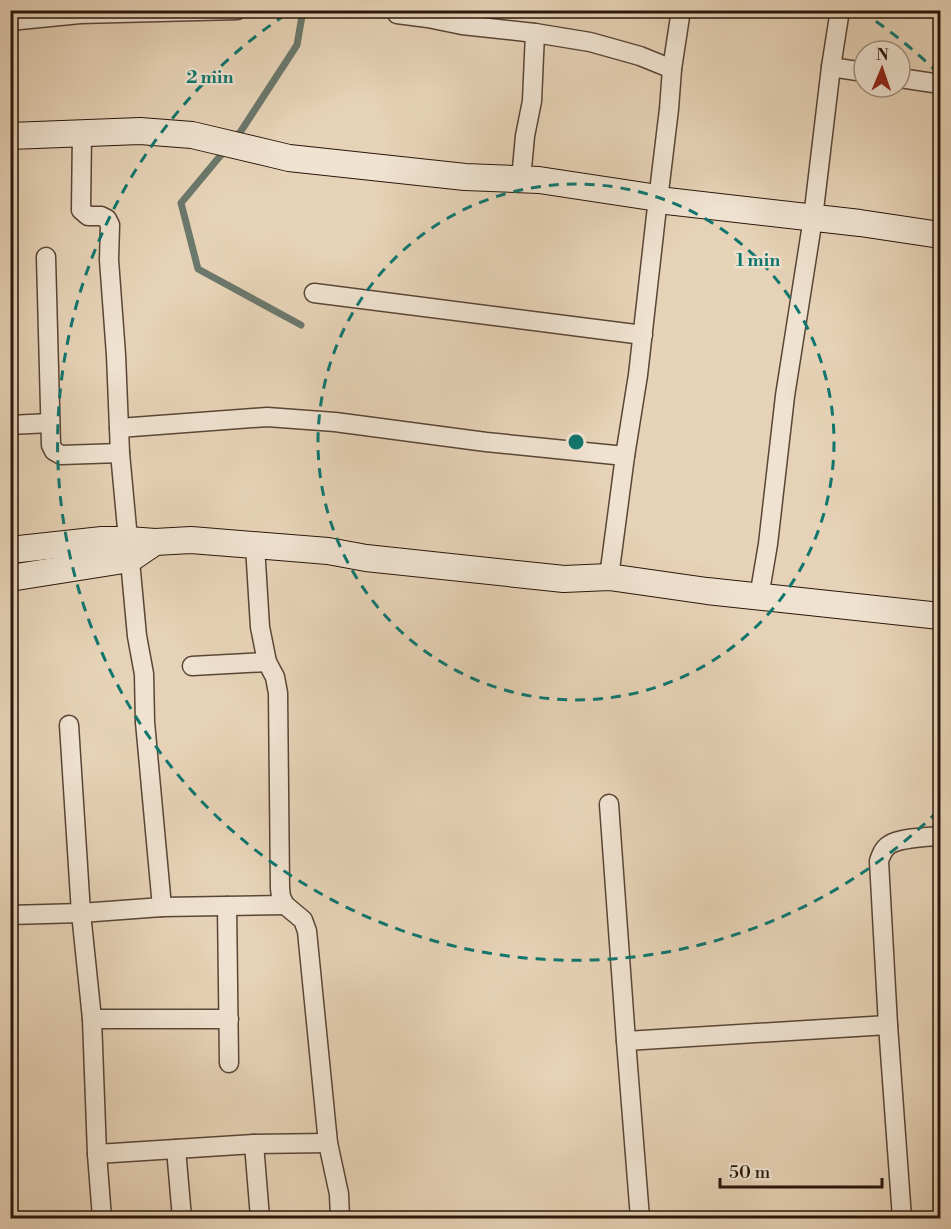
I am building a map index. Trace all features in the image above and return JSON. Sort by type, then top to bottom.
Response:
[{"type":"street","points":[[10,21],[80,12],[237,10]]},
{"type":"street","points":[[609,577],[638,375],[672,69],[681,10]]},
{"type":"street","points":[[759,597],[840,10]]},
{"type":"street","points":[[397,14],[590,42],[640,56],[672,69]]},
{"type":"street","points":[[521,180],[525,136],[532,101],[536,33]]},
{"type":"street","points":[[831,68],[852,71]]},
{"type":"street","points":[[912,80],[940,84]]},
{"type":"street","points":[[10,136],[140,131],[192,135],[289,158],[465,177],[539,180],[658,199],[940,235]]},
{"type":"street","points":[[82,133],[81,210],[88,216],[101,216],[107,219],[110,225],[109,260],[120,453],[137,636],[144,674],[162,907]]},
{"type":"street","points":[[46,257],[51,445],[54,452],[62,455],[120,453]]},
{"type":"street","points":[[314,293],[643,334]]},
{"type":"street","points":[[119,428],[267,417],[335,422],[486,442],[625,456]]},
{"type":"street","points":[[10,425],[50,423]]},
{"type":"street","points":[[10,550],[102,540],[129,549]]},
{"type":"street","points":[[10,578],[155,542],[191,540],[328,551],[366,558],[564,579],[609,577],[707,591],[940,616]]},
{"type":"street","points":[[266,546],[260,627],[267,662],[275,677],[278,693],[280,888],[285,905],[303,920],[308,931],[328,1143],[339,1194],[340,1218]]},
{"type":"street","points":[[192,666],[267,662]]},
{"type":"street","points":[[69,725],[81,913],[92,1019],[102,1218]]},
{"type":"street","points":[[609,804],[640,1218]]},
{"type":"street","points":[[902,1218],[879,861],[881,853],[890,844],[940,836]]},
{"type":"street","points":[[10,915],[162,907],[285,905]]},
{"type":"street","points":[[227,906],[229,1063]]},
{"type":"street","points":[[92,1019],[229,1019]]},
{"type":"street","points":[[626,1041],[888,1025]]},
{"type":"street","points":[[98,1154],[254,1144],[328,1143]]},
{"type":"street","points":[[254,1144],[260,1218]]},
{"type":"street","points":[[176,1149],[182,1218]]},
{"type":"waterway","points":[[233,140],[297,45],[303,10]]},
{"type":"waterway","points":[[226,149],[181,203],[198,269],[301,325]]}]
